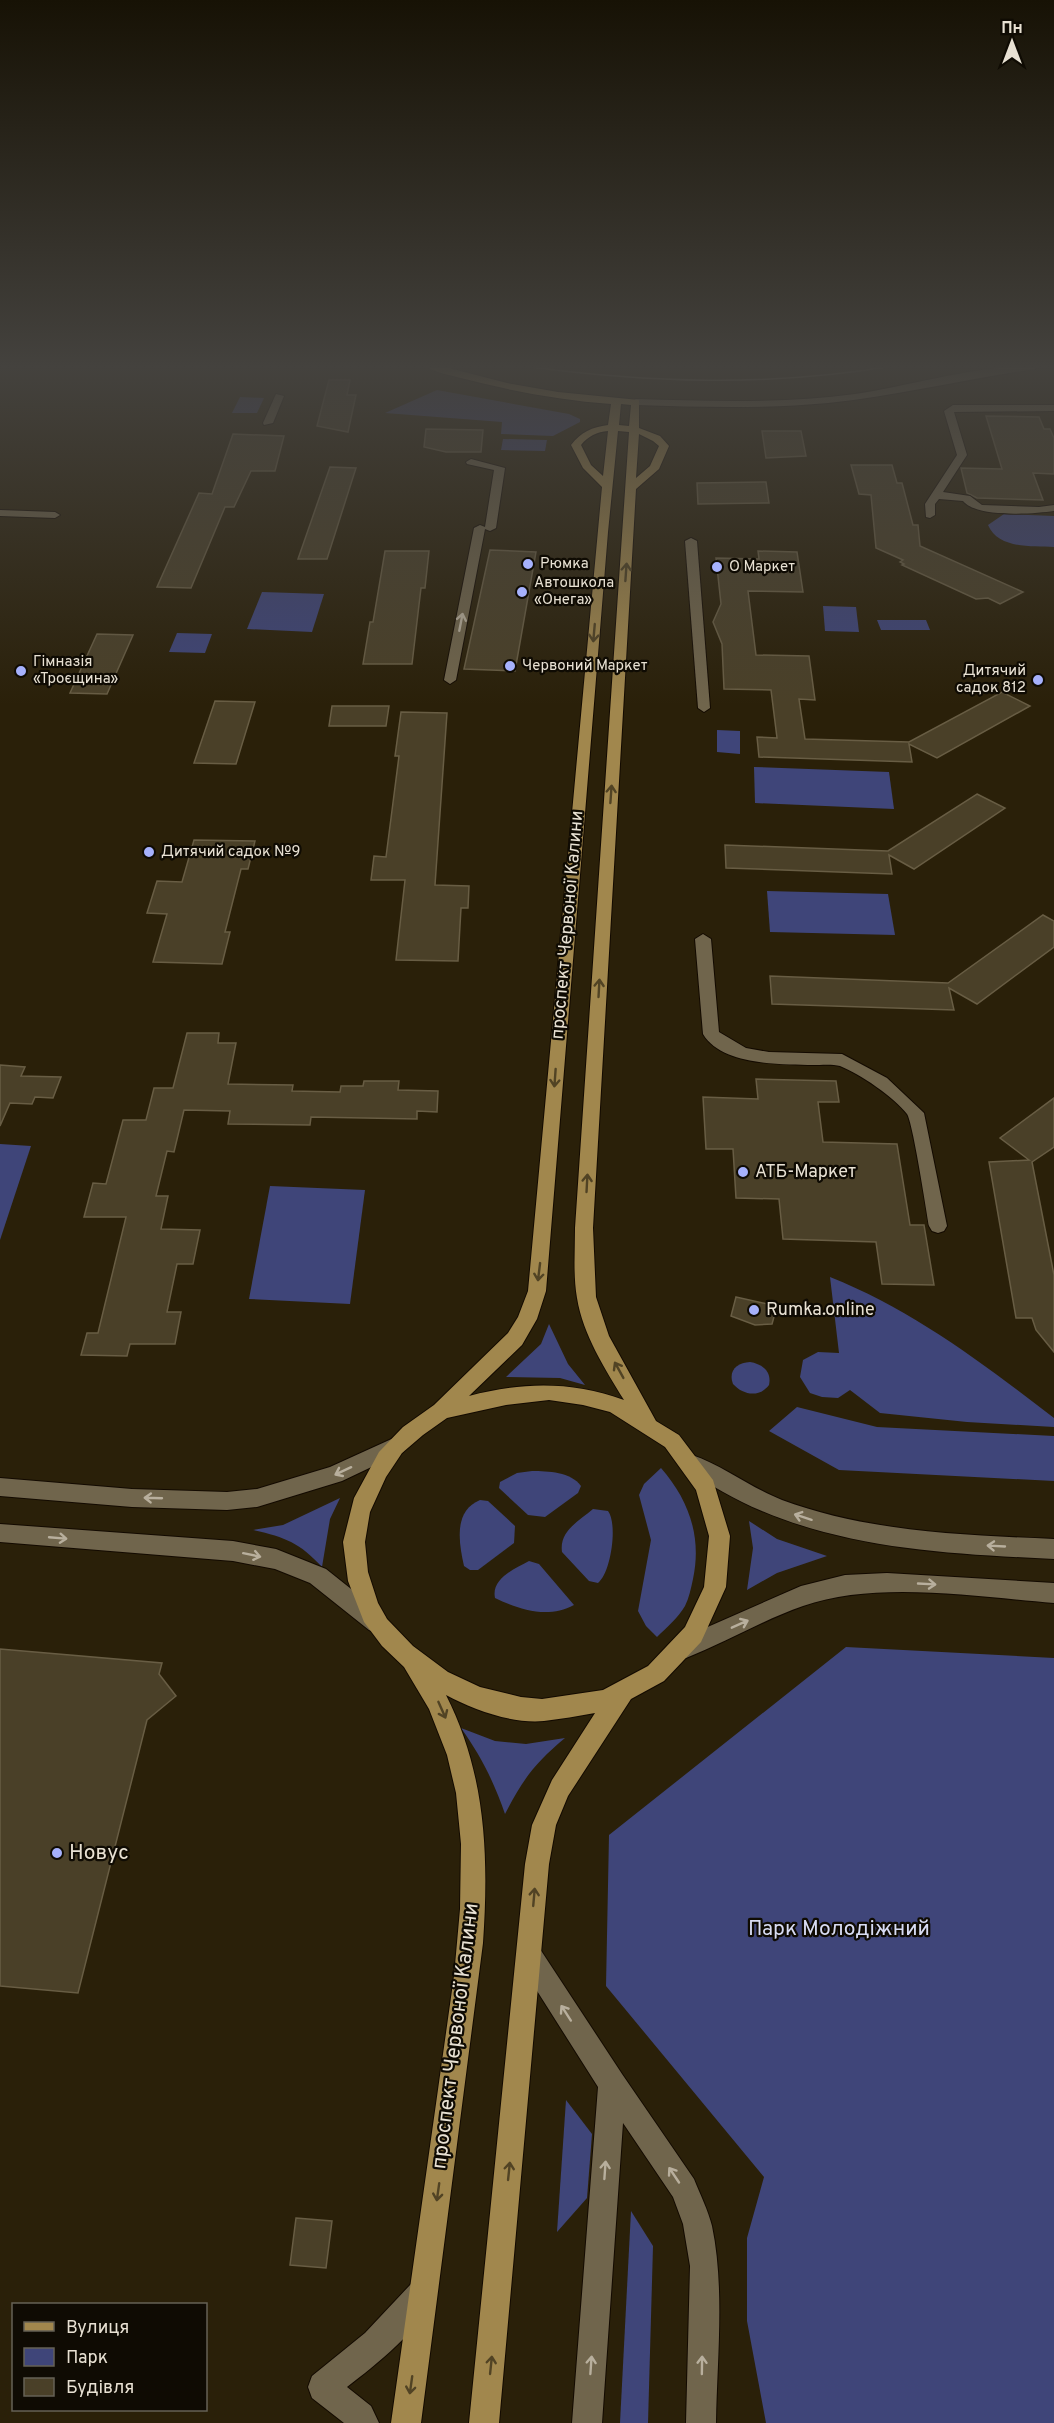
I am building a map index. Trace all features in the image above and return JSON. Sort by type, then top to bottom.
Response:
[{"type":"main road","points":[[599,479],[608,488]]},
{"type":"main road","name":"проспект Червоної Калини","points":[[406,2423],[465,1987],[474,1873],[471,1813],[456,1740],[435,1694],[377,1623],[358,1577],[354,1554],[355,1544],[357,1525],[365,1499],[374,1478],[396,1446],[440,1412],[515,1339],[537,1291],[609,479]]},
{"type":"main road","name":"проспект Червоної Калини","points":[[631,479],[586,1196],[585,1278],[588,1305],[596,1329],[647,1422]]},
{"type":"main road","points":[[631,488],[641,479]]},
{"type":"main road","points":[[410,1661],[462,1692],[501,1705],[542,1710],[583,1706],[622,1694],[657,1674],[686,1647],[705,1618],[717,1587],[721,1554],[715,1512],[708,1492],[692,1464],[671,1441],[647,1422],[616,1406],[583,1396],[549,1392],[514,1394],[440,1412]]},
{"type":"main road","points":[[484,2423],[537,1864],[543,1825],[560,1788],[584,1748],[622,1694]]},
{"type":"street","points":[[450,680],[497,479]]},
{"type":"street","points":[[930,515],[930,504],[946,479]]},
{"type":"street","points":[[936,495],[966,498],[971,504],[980,508],[1039,510],[1054,508]]},
{"type":"street","points":[[0,513],[55,515]]},
{"type":"street","points":[[691,541],[704,708]]},
{"type":"street","points":[[703,939],[711,1034],[722,1043],[742,1053],[769,1058],[842,1060],[881,1082],[916,1113],[938,1226]]},
{"type":"street","points":[[0,1487],[132,1498],[237,1500],[257,1498],[335,1475],[396,1446]]},
{"type":"street","points":[[692,1464],[776,1508],[852,1530],[929,1542],[1054,1549]]},
{"type":"street","points":[[0,1533],[233,1551],[276,1559],[318,1576],[377,1623]]},
{"type":"street","points":[[686,1647],[801,1596],[845,1585],[899,1583],[1054,1593]]},
{"type":"street","points":[[529,1955],[612,2084],[684,2189],[697,2224],[704,2266],[701,2423]]},
{"type":"street","points":[[586,2423],[612,2084]]},
{"type":"street","points":[[364,2423],[360,2417],[323,2387],[358,2362],[405,2315],[425,2288]]},
{"type":"green space","points":[[1004,514],[1054,516],[1054,547],[1016,545],[999,538],[988,525]]},
{"type":"green space","points":[[262,592],[324,594],[312,632],[247,629]]},
{"type":"green space","points":[[823,606],[856,607],[859,632],[825,631]]},
{"type":"green space","points":[[877,620],[926,620],[930,630],[881,630]]},
{"type":"green space","points":[[177,633],[212,634],[205,653],[169,652]]},
{"type":"green space","points":[[717,730],[740,731],[740,754],[717,752]]},
{"type":"green space","points":[[754,767],[889,772],[894,809],[755,803]]},
{"type":"green space","points":[[767,891],[888,894],[895,935],[770,932]]},
{"type":"green space","points":[[0,1144],[31,1146],[0,1240]]},
{"type":"green space","points":[[270,1186],[365,1190],[350,1304],[249,1299]]},
{"type":"green space","points":[[830,1277],[890,1305],[947,1340],[1054,1418],[1054,1427],[967,1422],[880,1413],[850,1390],[838,1398],[822,1397],[810,1393],[800,1377],[803,1360],[818,1352],[839,1353]]},
{"type":"green space","points":[[549,1324],[568,1364],[585,1385],[560,1378],[506,1377],[541,1344]]},
{"type":"green space","points":[[750,1362],[762,1366],[770,1380],[769,1385],[761,1392],[751,1394],[737,1388],[732,1379],[735,1368]]},
{"type":"green space","points":[[797,1407],[877,1427],[1054,1436],[1054,1481],[839,1470],[769,1431]]},
{"type":"green space","points":[[661,1468],[686,1506],[696,1548],[693,1579],[686,1603],[676,1618],[657,1637],[646,1626],[638,1611],[651,1540],[639,1495],[644,1484]]},
{"type":"green space","points":[[532,1471],[565,1475],[577,1481],[581,1486],[578,1493],[545,1517],[528,1515],[499,1488],[500,1482],[517,1473]]},
{"type":"green space","points":[[340,1498],[330,1519],[322,1567],[291,1542],[253,1530],[283,1525]]},
{"type":"green space","points":[[480,1500],[488,1501],[515,1526],[514,1543],[478,1570],[470,1570],[464,1566],[460,1528],[465,1512]]},
{"type":"green space","points":[[593,1509],[608,1511],[611,1517],[613,1537],[610,1559],[603,1578],[598,1583],[589,1581],[562,1552],[567,1532]]},
{"type":"green space","points":[[749,1521],[777,1539],[827,1556],[777,1573],[747,1590],[753,1548]]},
{"type":"green space","points":[[529,1561],[539,1564],[574,1605],[554,1612],[544,1612],[524,1609],[495,1598],[495,1591],[500,1580]]},
{"type":"green space","name":"Парк Молодіжний","points":[[846,1647],[1054,1658],[1054,2423],[766,2423],[747,2321],[747,2238],[764,2177],[606,1986],[609,1835]]},
{"type":"green space","points":[[461,1728],[495,1741],[526,1744],[565,1738],[530,1772],[505,1814],[486,1769]]},
{"type":"green space","points":[[566,2100],[592,2134],[587,2198],[557,2232]]},
{"type":"green space","points":[[631,2211],[653,2246],[648,2423],[620,2423]]},
{"type":"building","points":[[217,479],[247,479],[234,507],[225,507],[191,588],[157,587],[199,493],[212,494]]},
{"type":"building","points":[[326,479],[352,479],[327,559],[298,559]]},
{"type":"building","points":[[855,479],[896,479],[897,483],[902,483],[913,525],[918,525],[920,546],[1023,592],[1000,604],[988,598],[976,599],[902,565],[904,564],[900,562],[903,560],[876,548],[871,495],[859,494]]},
{"type":"building","points":[[964,479],[1035,479],[1043,500],[977,498],[967,493]]},
{"type":"building","points":[[766,482],[769,503],[698,504],[697,483]]},
{"type":"building","points":[[490,550],[536,552],[515,671],[464,669]]},
{"type":"building","points":[[385,551],[429,551],[425,588],[421,588],[412,664],[363,664]]},
{"type":"building","points":[[758,551],[797,552],[803,592],[748,591],[756,655],[809,656],[815,700],[799,699],[805,739],[909,742],[1002,692],[1030,706],[937,758],[909,744],[912,762],[759,757],[757,737],[777,738],[771,690],[724,689],[722,644],[713,622],[721,604],[716,558],[759,559]]},
{"type":"building","points":[[97,634],[133,635],[107,694],[70,693]]},
{"type":"building","points":[[215,701],[255,702],[236,764],[194,763]]},
{"type":"building","points":[[332,706],[389,706],[386,726],[329,726]]},
{"type":"building","points":[[401,712],[447,713],[435,885],[469,886],[468,908],[461,908],[458,961],[396,960],[405,880],[371,880],[374,856],[386,857],[399,756],[395,756]]},
{"type":"building","points":[[977,794],[1005,808],[914,869],[889,855],[892,874],[726,868],[725,845],[888,851]]},
{"type":"building","points":[[194,840],[255,841],[248,869],[241,869],[225,932],[230,932],[222,964],[153,962],[167,914],[147,913],[157,881],[182,882]]},
{"type":"building","points":[[1043,915],[1054,921],[1054,947],[977,1004],[949,988],[954,1010],[772,1004],[770,976],[948,983]]},
{"type":"building","points":[[187,1033],[219,1033],[218,1043],[236,1043],[228,1084],[293,1085],[292,1091],[340,1092],[341,1086],[363,1086],[364,1081],[399,1081],[398,1090],[438,1091],[437,1112],[417,1111],[417,1119],[311,1117],[310,1125],[228,1124],[230,1111],[184,1110],[174,1152],[167,1151],[156,1196],[168,1196],[161,1229],[200,1230],[193,1264],[177,1264],[167,1312],[181,1312],[175,1344],[130,1344],[127,1356],[81,1355],[87,1333],[98,1333],[126,1217],[84,1217],[93,1183],[106,1184],[123,1120],[146,1120],[154,1088],[173,1088]]},
{"type":"building","points":[[0,1065],[25,1067],[21,1076],[61,1077],[53,1098],[35,1097],[32,1104],[10,1103],[0,1126]]},
{"type":"building","points":[[756,1079],[836,1081],[839,1102],[818,1102],[823,1142],[897,1144],[910,1225],[924,1225],[934,1285],[882,1284],[876,1242],[783,1239],[779,1199],[736,1198],[733,1149],[706,1149],[703,1097],[758,1099]]},
{"type":"building","points":[[1054,1098],[1054,1147],[1032,1162],[1054,1275],[1054,1352],[1036,1330],[1032,1318],[1016,1318],[989,1162],[1029,1160],[1000,1138]]},
{"type":"building","name":"Rumka.online","points":[[736,1297],[777,1306],[772,1324],[755,1325],[731,1316]]},
{"type":"building","name":"Новус","points":[[0,1649],[162,1663],[159,1674],[176,1696],[147,1720],[78,1993],[0,1986]]},
{"type":"building","points":[[296,2218],[332,2221],[326,2268],[290,2265]]},
{"type":"place","name":"Рюмка","points":[[528,564]]},
{"type":"place","name":"О Маркет","points":[[717,567]]},
{"type":"place","name":"Автошкола «Онега»","points":[[522,592]]},
{"type":"place","name":"Червоний Маркет","points":[[510,666]]},
{"type":"place","name":"Гімназія «Троєщина»","points":[[21,671]]},
{"type":"place","name":"Дитячий садок 812","points":[[1038,680]]},
{"type":"place","name":"Дитячий садок №9","points":[[149,852]]},
{"type":"place","name":"АТБ-Маркет","points":[[743,1172]]},
{"type":"place","name":"Rumka.online","points":[[754,1310]]},
{"type":"place","name":"Новус","points":[[57,1853]]}]
